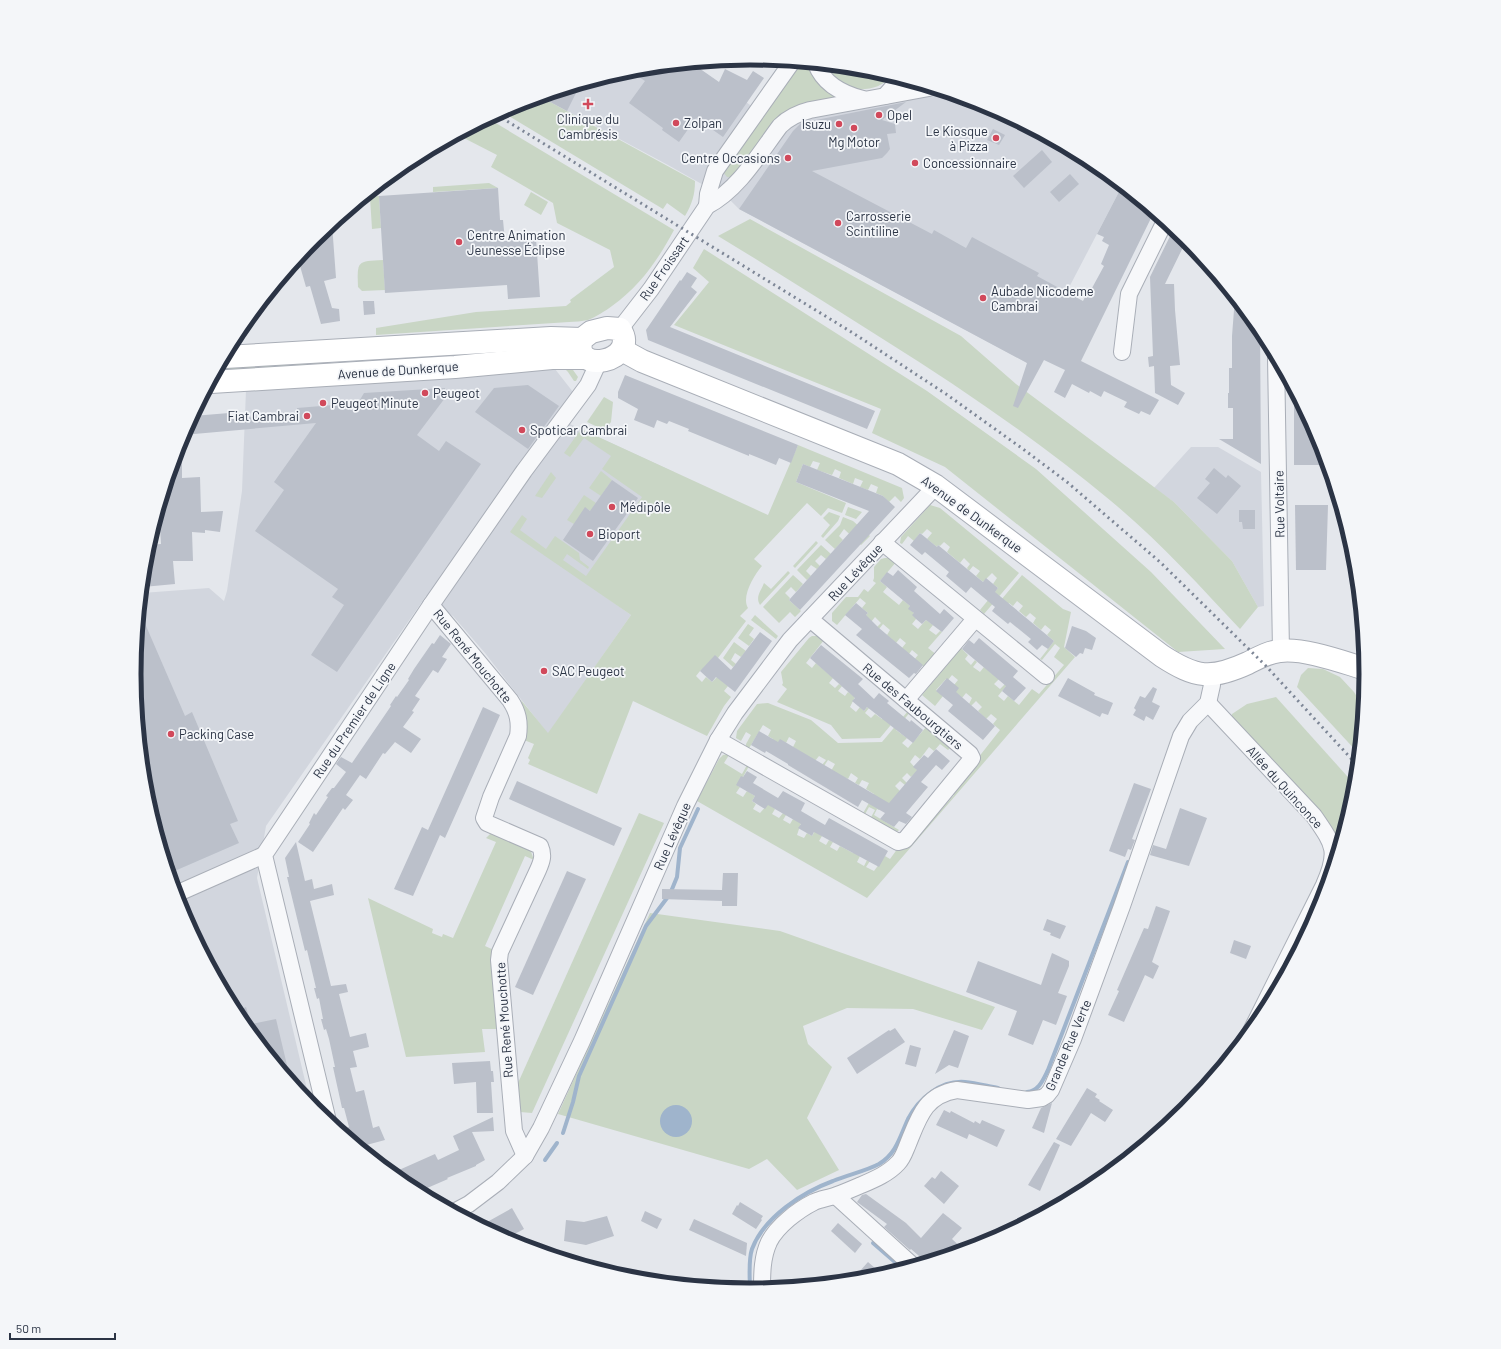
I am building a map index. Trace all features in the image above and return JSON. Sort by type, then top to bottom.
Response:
[{"type":"main road","name":"Avenue de Dunkerque","points":[[588,353],[591,332],[598,329],[607,328],[642,361],[898,464],[936,486],[1162,656],[1178,666],[1196,674],[1223,672],[1264,655],[1281,651],[1314,654],[1360,667]]},
{"type":"main road","name":"Avenue de Dunkerque","points":[[232,356],[551,338],[588,353]]},
{"type":"main road","name":"Avenue de Dunkerque","points":[[217,382],[455,367],[552,358],[588,353],[617,356],[621,340]]},
{"type":"street","name":"Rue Froissart","points":[[708,206],[708,194],[714,171],[789,66]]},
{"type":"street","points":[[818,69],[831,85],[847,94],[864,100]]},
{"type":"street","points":[[885,96],[896,83]]},
{"type":"street","name":"Rue Froissart","points":[[621,340],[651,289],[708,206],[720,198],[738,182],[780,126],[788,119],[805,112],[920,90]]},
{"type":"street","points":[[1122,352],[1129,294],[1162,226]]},
{"type":"street","name":"Rue du Premier de Ligne","points":[[264,855],[431,605],[524,471],[588,385],[588,353]]},
{"type":"street","name":"Rue Voltaire","points":[[1276,367],[1281,651]]},
{"type":"street","name":"Rue Lévêque","points":[[459,1209],[498,1182],[525,1156],[541,1128],[582,1041],[684,806],[718,740],[741,705],[790,640],[936,486]]},
{"type":"street","points":[[882,542],[1046,676]]},
{"type":"street","name":"Rue René Mouchotte","points":[[431,605],[510,700],[518,718],[518,736],[484,818],[487,823],[540,846],[543,852],[538,870],[500,952],[499,960],[514,1131],[525,1156]]},
{"type":"street","name":"Rue des Faubourgtiers","points":[[718,740],[896,842],[905,840],[970,761],[972,758],[970,754],[810,619]]},
{"type":"street","points":[[906,700],[975,619]]},
{"type":"street","points":[[1208,703],[1212,685],[1212,674]]},
{"type":"street","name":"Allée du Quinconce","points":[[1208,703],[1314,816],[1326,834],[1333,853]]},
{"type":"street","name":"Grande Rue Verte","points":[[762,1284],[763,1266],[767,1249],[770,1241],[778,1230],[794,1215],[813,1203],[836,1196],[884,1174],[898,1163],[903,1156],[918,1117],[931,1100],[948,1091],[957,1090],[1028,1100],[1042,1098],[1047,1095],[1055,1081],[1073,1039],[1122,906],[1181,736],[1190,721],[1208,703]]},
{"type":"street","points":[[181,892],[264,855],[325,1110]]},
{"type":"street","name":"Allée du Quinconce","points":[[1271,991],[1318,896]]},
{"type":"street","points":[[836,1196],[909,1263]]},
{"type":"shaded area","points":[[698,67],[785,130],[800,119],[932,93],[984,111],[1020,128],[1055,147],[1120,190],[1029,364],[739,209],[730,200],[547,100],[593,86],[632,77],[671,70]]},
{"type":"shaded area","points":[[555,369],[573,392],[579,411],[570,424],[674,472],[593,588],[631,615],[548,734],[485,653],[453,616],[426,596],[266,826],[257,878],[308,1092],[267,1046],[244,1013],[204,944],[187,908],[173,870],[162,832],[146,754],[142,714],[142,635],[146,593],[209,588],[224,601],[227,591],[242,491],[246,390]]},
{"type":"shaded area","points":[[1191,447],[1218,447],[1261,472],[1264,606],[1258,607],[1232,561],[1174,502],[1154,488]]},
{"type":"green space","points":[[796,67],[815,69],[841,96],[796,108],[732,178],[727,177],[723,172]]},
{"type":"green space","points":[[824,69],[886,81],[873,88],[859,89],[844,87],[836,83]]},
{"type":"green space","points":[[547,100],[695,181],[693,199],[685,216],[667,203],[663,209],[508,115]]},
{"type":"green space","points":[[494,122],[674,230],[662,252],[640,281],[612,306],[588,320],[376,335],[376,328],[476,312],[566,306],[571,302],[570,300],[614,267],[610,250],[557,223],[553,203],[491,167],[497,155],[463,138]]},
{"type":"green space","points":[[489,183],[498,188],[433,192],[433,187]]},
{"type":"green space","points":[[531,192],[548,202],[541,215],[524,205]]},
{"type":"green space","points":[[379,196],[381,228],[372,229],[370,198]]},
{"type":"green space","points":[[750,219],[961,336],[1016,384],[1174,502],[1232,561],[1258,607],[1240,629],[1178,563],[1145,531],[1111,501],[1057,458],[944,378],[718,236]]},
{"type":"green space","points":[[704,249],[927,391],[1036,469],[1151,572],[1225,649],[1178,652],[945,467],[872,433],[881,409],[674,325],[709,282],[693,268]]},
{"type":"green space","points":[[383,260],[385,290],[362,291],[358,287],[358,272],[360,264],[368,261]]},
{"type":"green space","points":[[330,357],[331,367],[221,374],[227,364]]},
{"type":"green space","points":[[568,366],[578,377],[576,381],[574,381],[564,368]]},
{"type":"green space","points":[[604,397],[613,402],[611,422],[606,428],[602,429],[587,422]]},
{"type":"green space","points":[[581,429],[768,515],[798,445],[902,488],[904,498],[901,502],[895,496],[889,502],[883,496],[876,493],[878,487],[871,484],[868,490],[860,487],[863,481],[855,478],[853,484],[839,478],[841,472],[835,469],[832,475],[817,470],[820,463],[813,461],[810,467],[803,464],[796,482],[846,503],[842,513],[828,508],[821,516],[807,503],[754,559],[762,566],[752,580],[747,592],[746,603],[748,608],[740,616],[746,621],[718,658],[700,671],[696,676],[702,682],[706,677],[712,682],[717,677],[728,686],[724,691],[731,697],[724,706],[707,736],[633,701],[597,794],[528,764],[530,760],[528,758],[534,744],[524,740],[527,724],[521,700],[548,733],[631,615],[510,532],[522,515],[527,519],[520,530],[546,549],[555,536],[579,553],[580,560],[589,567],[588,569],[567,554],[563,560],[586,576],[642,497],[602,469],[611,456],[584,438],[570,457],[564,453]]},
{"type":"green space","points":[[601,471],[612,480],[601,496],[589,488]]},
{"type":"green space","points":[[551,472],[556,478],[542,498],[535,496]]},
{"type":"green space","points":[[584,495],[596,503],[591,511],[585,508],[574,524],[567,520]]},
{"type":"green space","points":[[930,505],[940,508],[1019,573],[984,614],[980,610],[998,588],[993,584],[997,578],[992,573],[983,582],[976,576],[980,571],[973,566],[969,571],[967,568],[970,564],[964,558],[960,563],[947,552],[950,547],[944,542],[937,547],[927,539],[932,533],[927,529],[922,534],[920,533],[914,541],[908,536],[902,544],[900,543],[901,537]]},
{"type":"green space","points":[[848,507],[862,512],[856,519],[845,515]]},
{"type":"green space","points":[[829,512],[840,516],[838,521],[823,538],[821,536],[830,525],[823,518]]},
{"type":"green space","points":[[843,517],[853,521],[870,536],[861,545],[844,529],[839,536],[843,540],[835,549],[825,540],[840,525]]},
{"type":"green space","points":[[816,541],[818,543],[795,568],[793,566]]},
{"type":"green space","points":[[821,545],[831,554],[826,559],[821,555],[815,561],[820,566],[817,569],[811,565],[806,571],[811,576],[807,580],[797,570]]},
{"type":"green space","points":[[889,558],[896,562],[880,581],[887,587],[883,592],[899,605],[903,600],[910,606],[909,609],[914,613],[916,619],[912,624],[918,629],[926,620],[933,625],[929,630],[936,635],[940,631],[942,632],[928,648],[937,655],[926,668],[914,660],[918,655],[912,650],[909,654],[902,648],[906,643],[900,638],[896,643],[887,635],[890,630],[883,624],[879,629],[877,627],[881,623],[875,617],[871,622],[865,616],[868,613],[862,608],[866,603],[860,598],[837,625],[832,621],[832,613],[846,597],[858,597],[864,589],[868,592],[876,583],[873,581],[874,567],[881,559]]},
{"type":"green space","points":[[788,571],[790,573],[760,605],[758,597],[764,583],[771,589]]},
{"type":"green space","points":[[793,575],[803,584],[796,592],[791,587],[785,593],[790,598],[789,600],[801,611],[795,617],[790,612],[779,623],[763,607]]},
{"type":"green space","points":[[1022,575],[1063,609],[1071,612],[1064,647],[1075,657],[867,898],[697,801],[719,759],[723,755],[728,754],[729,755],[724,763],[742,774],[747,765],[749,766],[738,786],[740,787],[736,793],[743,797],[747,791],[755,796],[752,801],[756,804],[753,809],[760,813],[768,804],[775,809],[772,814],[779,818],[783,813],[786,815],[783,820],[790,824],[793,819],[801,823],[797,835],[804,838],[807,833],[812,836],[815,831],[822,836],[819,841],[826,845],[829,840],[833,842],[830,847],[837,851],[840,846],[860,856],[857,862],[864,866],[867,860],[870,861],[866,867],[874,871],[885,856],[890,859],[898,848],[936,810],[940,811],[954,795],[952,791],[1000,730],[993,724],[997,719],[991,714],[986,719],[978,711],[982,707],[976,701],[971,706],[969,704],[972,698],[966,693],[962,698],[955,692],[954,685],[958,680],[952,675],[936,690],[943,696],[935,706],[922,695],[961,648],[968,655],[965,659],[971,665],[975,660],[977,662],[973,667],[980,672],[984,667],[999,679],[994,684],[1000,689],[1005,684],[1007,685],[998,696],[1004,701],[1008,696],[1019,705],[1032,689],[1039,694],[1064,665],[1054,657],[1060,648],[1055,644],[1042,660],[1040,659],[1054,641],[1047,635],[1051,630],[1045,625],[1041,630],[1033,623],[1036,618],[1030,613],[1026,617],[1019,611],[1023,606],[1017,601],[1013,606],[1009,603],[1007,605],[1001,600]]},
{"type":"green space","points":[[755,615],[778,636],[776,639],[751,620]]},
{"type":"green space","points":[[748,624],[754,628],[749,635],[754,639],[749,646],[738,638]]},
{"type":"green space","points":[[812,636],[817,636],[824,640],[806,663],[812,668],[816,663],[833,678],[829,683],[835,688],[839,684],[842,686],[838,691],[845,696],[848,692],[855,697],[850,707],[856,712],[860,707],[864,711],[867,707],[869,708],[865,713],[871,718],[875,714],[882,719],[887,714],[900,714],[880,738],[842,739],[831,725],[777,702],[787,689],[782,685],[781,672]]},
{"type":"green space","points":[[734,642],[746,651],[741,657],[735,653],[731,660],[736,664],[733,667],[723,658]]},
{"type":"green space","points":[[1308,668],[1323,669],[1340,677],[1354,692],[1359,701],[1355,750],[1297,687],[1301,675]]},
{"type":"green space","points":[[1276,697],[1350,780],[1338,835],[1330,829],[1231,721],[1232,714],[1247,704]]},
{"type":"green space","points":[[768,703],[811,720],[838,743],[882,742],[908,711],[910,712],[896,730],[907,738],[902,743],[908,748],[927,726],[951,747],[948,750],[940,744],[934,751],[929,747],[920,759],[915,755],[910,762],[918,771],[911,777],[907,773],[902,778],[907,783],[905,785],[900,781],[895,786],[900,791],[901,807],[883,806],[879,810],[877,809],[874,815],[899,830],[897,832],[870,819],[875,810],[869,807],[864,816],[862,815],[874,794],[866,789],[869,783],[862,780],[859,785],[855,783],[858,778],[851,773],[848,779],[845,779],[831,771],[835,764],[828,760],[824,766],[822,765],[826,760],[819,756],[815,761],[793,747],[796,741],[789,737],[786,743],[780,740],[774,749],[769,745],[773,739],[768,736],[771,730],[763,725],[748,750],[746,748],[746,744],[751,735],[746,732],[741,741],[736,738],[737,731],[757,704]]},
{"type":"green space","points":[[639,813],[664,823],[532,1113],[520,1112],[518,1083]]},
{"type":"green space","points":[[491,833],[530,849],[534,860],[525,856],[485,946],[494,950],[497,1029],[482,1029],[485,1052],[406,1057],[368,898],[433,929],[432,933],[442,937],[443,934],[453,938],[496,842],[486,838]]},
{"type":"green space","points":[[650,913],[780,931],[995,1007],[982,1030],[913,1009],[847,1008],[803,1026],[808,1044],[832,1067],[807,1118],[839,1170],[797,1190],[767,1159],[749,1169],[558,1114]]},
{"type":"water","points":[[673,1105],[679,1105],[688,1109],[692,1121],[688,1133],[679,1137],[673,1137],[664,1133],[660,1124],[660,1118],[664,1109]]},
{"type":"building","points":[[698,67],[719,82],[725,69],[747,80],[753,71],[764,78],[723,137],[696,118],[679,142],[629,103],[645,81],[638,76]]},
{"type":"building","points":[[577,91],[567,111],[547,100]]},
{"type":"building","points":[[906,102],[882,120],[895,124],[896,133],[887,134],[890,149],[882,158],[812,171],[932,234],[934,230],[966,248],[972,237],[1039,273],[1037,276],[1083,301],[1090,287],[1092,288],[1104,266],[1101,264],[1109,245],[1102,241],[1104,237],[1097,234],[1120,190],[1152,216],[1081,361],[1159,400],[1150,415],[1141,411],[1139,414],[1124,407],[1127,402],[1104,391],[1101,397],[1090,391],[1089,393],[1072,384],[1065,398],[1054,392],[1065,370],[1044,360],[1018,408],[1013,406],[1027,363],[739,209],[793,131],[801,123]]},
{"type":"building","name":"Le Kiosque à Pizza","points":[[993,129],[1005,135],[999,145],[987,140]]},
{"type":"building","points":[[1042,150],[1052,162],[1024,188],[1013,176]]},
{"type":"building","points":[[1070,174],[1079,184],[1059,202],[1050,192]]},
{"type":"building","name":"Centre Animation Jeunesse Éclipse","points":[[498,188],[500,220],[503,220],[505,241],[536,238],[540,297],[508,299],[507,285],[385,293],[379,196]]},
{"type":"building","points":[[333,232],[336,278],[324,281],[332,308],[339,309],[340,321],[321,324],[310,286],[306,287],[300,265]]},
{"type":"building","points":[[1171,234],[1183,246],[1165,284],[1174,284],[1180,365],[1170,366],[1171,385],[1185,393],[1178,405],[1155,393],[1154,366],[1149,367],[1148,357],[1153,356],[1150,277]]},
{"type":"building","points":[[687,272],[697,278],[691,287],[697,292],[670,327],[875,411],[867,429],[648,340],[646,330]]},
{"type":"building","points":[[363,301],[374,301],[375,314],[364,315]]},
{"type":"building","points":[[1234,304],[1260,341],[1261,464],[1219,439],[1233,439],[1233,408],[1228,408],[1229,368],[1232,368],[1232,336]]},
{"type":"building","points":[[625,375],[798,445],[791,463],[779,458],[776,465],[749,454],[749,456],[688,431],[689,429],[669,421],[667,424],[657,420],[654,428],[634,420],[638,409],[618,398],[618,392]]},
{"type":"building","name":"Spoticar Cambrai","points":[[528,385],[559,406],[528,449],[475,412],[494,388]]},
{"type":"building","points":[[445,388],[445,398],[417,435],[439,451],[446,441],[481,464],[337,672],[311,655],[344,605],[332,597],[338,589],[255,531],[284,490],[274,482],[316,423],[190,434],[199,415],[229,413],[230,419],[297,414],[297,408],[358,403],[364,393]]},
{"type":"building","points":[[1294,399],[1314,441],[1323,465],[1294,465]]},
{"type":"building","points":[[182,455],[182,478],[200,477],[201,512],[223,511],[220,532],[205,530],[205,533],[192,532],[193,561],[173,561],[175,584],[148,587],[156,544],[161,544],[160,526],[162,517]]},
{"type":"building","points":[[803,464],[883,496],[895,507],[800,610],[789,600],[869,511],[796,482]]},
{"type":"building","points":[[1214,468],[1226,478],[1228,475],[1241,486],[1217,514],[1197,498],[1210,483],[1205,479]]},
{"type":"building","points":[[612,480],[638,498],[593,561],[563,540],[585,507],[590,511]]},
{"type":"building","points":[[1295,505],[1328,505],[1326,570],[1296,570]]},
{"type":"building","points":[[1239,510],[1255,510],[1255,529],[1243,529],[1242,522],[1239,522]]},
{"type":"building","points":[[920,533],[937,547],[938,545],[983,582],[986,578],[998,588],[995,592],[1054,641],[1048,649],[1042,645],[1037,650],[1028,642],[1031,639],[1010,622],[1008,624],[992,611],[995,607],[971,587],[966,593],[946,576],[949,572],[925,552],[922,555],[910,545]]},
{"type":"building","points":[[898,570],[917,587],[914,591],[940,614],[944,609],[954,618],[942,632],[926,620],[922,624],[912,615],[914,613],[908,609],[910,606],[880,581],[887,572],[893,576]]},
{"type":"building","points":[[856,603],[868,613],[866,615],[879,628],[923,665],[916,674],[914,673],[909,678],[856,635],[862,629],[845,615]]},
{"type":"building","name":"Packing Case","points":[[143,620],[185,716],[192,712],[238,821],[230,824],[239,843],[174,871],[162,832],[146,754],[142,714],[141,674]]},
{"type":"building","points":[[1072,626],[1086,631],[1096,638],[1092,650],[1085,648],[1083,654],[1080,653],[1076,657],[1065,648]]},
{"type":"building","points":[[760,632],[772,641],[735,692],[716,677],[712,682],[700,671],[715,655],[731,670]]},
{"type":"building","points":[[440,635],[451,644],[442,657],[447,659],[438,673],[433,670],[415,696],[420,699],[412,711],[414,712],[403,727],[421,739],[411,753],[395,742],[385,754],[383,753],[366,779],[360,775],[346,795],[353,800],[345,810],[343,808],[313,852],[298,842],[310,824],[309,823],[314,813],[316,815],[328,797],[326,796],[346,772],[336,764],[341,757],[352,763],[391,706],[390,705],[396,696],[397,697],[409,680],[408,679],[414,669],[432,643],[434,644]]},
{"type":"building","points":[[979,638],[1018,671],[1013,677],[1026,688],[1014,701],[1002,691],[1006,686],[962,649],[969,640],[974,644]]},
{"type":"building","points":[[821,645],[863,679],[858,684],[874,699],[879,693],[889,701],[887,703],[910,722],[911,720],[923,730],[913,743],[867,707],[864,711],[852,701],[855,698],[810,658]]},
{"type":"building","points":[[947,678],[959,688],[956,692],[995,726],[983,740],[948,711],[953,705],[936,691]]},
{"type":"building","points":[[1068,678],[1095,693],[1094,695],[1113,703],[1108,715],[1102,713],[1100,717],[1058,696]]},
{"type":"building","points":[[1153,687],[1157,689],[1152,702],[1160,706],[1153,720],[1146,716],[1144,721],[1133,715],[1136,710],[1134,708],[1140,696],[1145,698]]},
{"type":"building","points":[[483,707],[500,715],[445,838],[440,835],[413,896],[394,889],[422,827],[428,830]]},
{"type":"building","points":[[759,731],[778,742],[780,739],[889,803],[917,770],[913,767],[924,755],[928,758],[936,749],[950,761],[942,770],[936,765],[921,782],[928,787],[906,813],[912,817],[906,824],[899,821],[894,827],[880,819],[885,813],[862,800],[858,807],[766,751],[765,753],[751,745]]},
{"type":"building","points":[[747,771],[757,777],[753,783],[778,798],[783,791],[805,803],[801,811],[825,825],[829,818],[888,851],[879,867],[814,832],[812,836],[798,828],[801,824],[768,805],[765,809],[752,801],[755,796],[736,785],[741,776],[743,777]]},
{"type":"building","points":[[517,781],[622,828],[614,846],[509,799]]},
{"type":"building","points":[[1134,783],[1151,789],[1132,839],[1135,840],[1131,850],[1128,849],[1125,857],[1109,851]]},
{"type":"building","points":[[1180,808],[1207,818],[1189,866],[1150,855],[1153,845],[1166,849]]},
{"type":"building","points":[[296,842],[305,881],[312,879],[314,889],[332,884],[334,895],[310,901],[331,986],[346,984],[348,992],[339,994],[350,1037],[366,1033],[369,1047],[353,1051],[357,1067],[350,1068],[356,1092],[364,1090],[373,1128],[379,1126],[385,1140],[364,1146],[348,1132],[347,1128],[349,1127],[344,1108],[342,1108],[333,1067],[335,1067],[329,1039],[326,1029],[324,1030],[321,1019],[323,1019],[319,998],[317,999],[314,988],[316,988],[307,950],[305,951],[287,877],[289,877],[285,858]]},
{"type":"building","points":[[567,871],[586,879],[533,995],[515,987]]},
{"type":"building","points":[[723,873],[738,873],[737,906],[722,906],[722,901],[662,899],[662,889],[722,890]]},
{"type":"building","points":[[1156,906],[1170,911],[1152,962],[1159,966],[1153,979],[1145,975],[1124,1022],[1108,1015],[1119,991],[1117,990],[1144,928],[1148,929]]},
{"type":"building","points":[[1047,919],[1066,926],[1060,939],[1043,930]]},
{"type":"building","points":[[1234,940],[1251,946],[1246,959],[1230,953]]},
{"type":"building","points":[[1052,953],[1069,961],[1069,966],[1058,993],[1067,996],[1056,1025],[1043,1020],[1033,1045],[1008,1035],[1017,1011],[966,992],[978,961],[1041,985]]},
{"type":"building","points":[[246,1007],[251,1022],[244,1013],[242,1009]]},
{"type":"building","points":[[276,1019],[289,1072],[267,1046],[252,1024]]},
{"type":"building","points":[[895,1028],[905,1042],[857,1074],[847,1058],[889,1030],[890,1031]]},
{"type":"building","points":[[954,1030],[969,1036],[958,1068],[949,1065],[935,1074]]},
{"type":"building","points":[[910,1045],[921,1048],[916,1067],[905,1064]]},
{"type":"building","points":[[490,1061],[494,1082],[491,1082],[493,1113],[477,1113],[476,1082],[454,1084],[452,1063]]},
{"type":"building","points":[[1087,1088],[1097,1094],[1095,1097],[1100,1100],[1099,1101],[1113,1110],[1105,1122],[1091,1113],[1071,1146],[1056,1139]]},
{"type":"building","points":[[1052,1103],[1044,1133],[1032,1128],[1041,1108]]},
{"type":"building","points":[[944,1110],[950,1113],[951,1111],[974,1123],[975,1121],[980,1124],[982,1120],[1005,1130],[997,1147],[969,1134],[967,1139],[936,1125]]},
{"type":"building","points":[[493,1117],[494,1131],[472,1132],[485,1160],[476,1166],[425,1189],[400,1173],[399,1170],[435,1154],[438,1160],[459,1150],[453,1136]]},
{"type":"building","points":[[1054,1142],[1060,1145],[1040,1191],[1028,1185]]},
{"type":"building","points":[[941,1171],[959,1186],[944,1204],[924,1186],[932,1177],[935,1179]]},
{"type":"building","points":[[866,1194],[906,1223],[921,1238],[943,1213],[962,1228],[952,1239],[960,1247],[922,1259],[884,1227],[887,1224],[857,1202],[862,1195]]},
{"type":"building","points":[[740,1202],[763,1216],[756,1229],[732,1214]]},
{"type":"building","points":[[512,1208],[524,1229],[512,1235],[485,1223]]},
{"type":"building","points":[[645,1211],[662,1219],[657,1229],[641,1221]]},
{"type":"building","points":[[607,1216],[614,1236],[586,1245],[564,1241],[566,1220],[584,1222]]},
{"type":"building","points":[[694,1219],[747,1243],[746,1256],[689,1230]]},
{"type":"building","points":[[838,1223],[862,1244],[855,1253],[831,1231]]},
{"type":"building","points":[[868,1262],[877,1270],[869,1272],[857,1274]]},
{"type":"waterway","points":[[563,1133],[573,1102],[579,1076],[646,926],[670,894],[677,877],[680,848],[698,809]]},
{"type":"waterway","points":[[1027,1092],[1035,1090],[1038,1087],[1048,1070],[1128,862]]},
{"type":"waterway","points":[[750,1284],[752,1249],[766,1226],[786,1207],[797,1199],[821,1186],[862,1171],[885,1160],[897,1144],[908,1119],[918,1104],[939,1087],[956,1082],[965,1082],[998,1088]]},
{"type":"waterway","points":[[545,1160],[557,1143]]},
{"type":"waterway","points":[[873,1243],[899,1265]]},
{"type":"railway","points":[[502,118],[853,333],[946,394],[1067,482],[1160,562],[1266,666],[1354,761]]},
{"type":"place","name":"Clinique du Cambrésis","points":[[588,104]]},
{"type":"place","name":"Opel","points":[[879,115]]},
{"type":"place","name":"Zolpan","points":[[676,123]]},
{"type":"place","name":"Isuzu","points":[[839,124]]},
{"type":"place","name":"Mg Motor","points":[[854,128]]},
{"type":"place","name":"Le Kiosque à Pizza","points":[[996,138]]},
{"type":"place","name":"Centre Occasions","points":[[788,158]]},
{"type":"place","name":"Concessionnaire","points":[[915,163]]},
{"type":"place","name":"Carrosserie Scintiline","points":[[838,223]]},
{"type":"place","name":"Centre Animation Jeunesse Éclipse","points":[[459,242]]},
{"type":"place","name":"Aubade Nicodeme Cambrai","points":[[983,298]]},
{"type":"place","name":"Peugeot","points":[[425,393]]},
{"type":"place","name":"Peugeot Minute","points":[[323,403]]},
{"type":"place","name":"Fiat Cambrai","points":[[307,416]]},
{"type":"place","name":"Spoticar Cambrai","points":[[522,430]]},
{"type":"place","name":"Médipôle","points":[[612,507]]},
{"type":"place","name":"Bioport","points":[[590,534]]},
{"type":"place","name":"SAC Peugeot","points":[[544,671]]},
{"type":"place","name":"Packing Case","points":[[171,734]]}]
